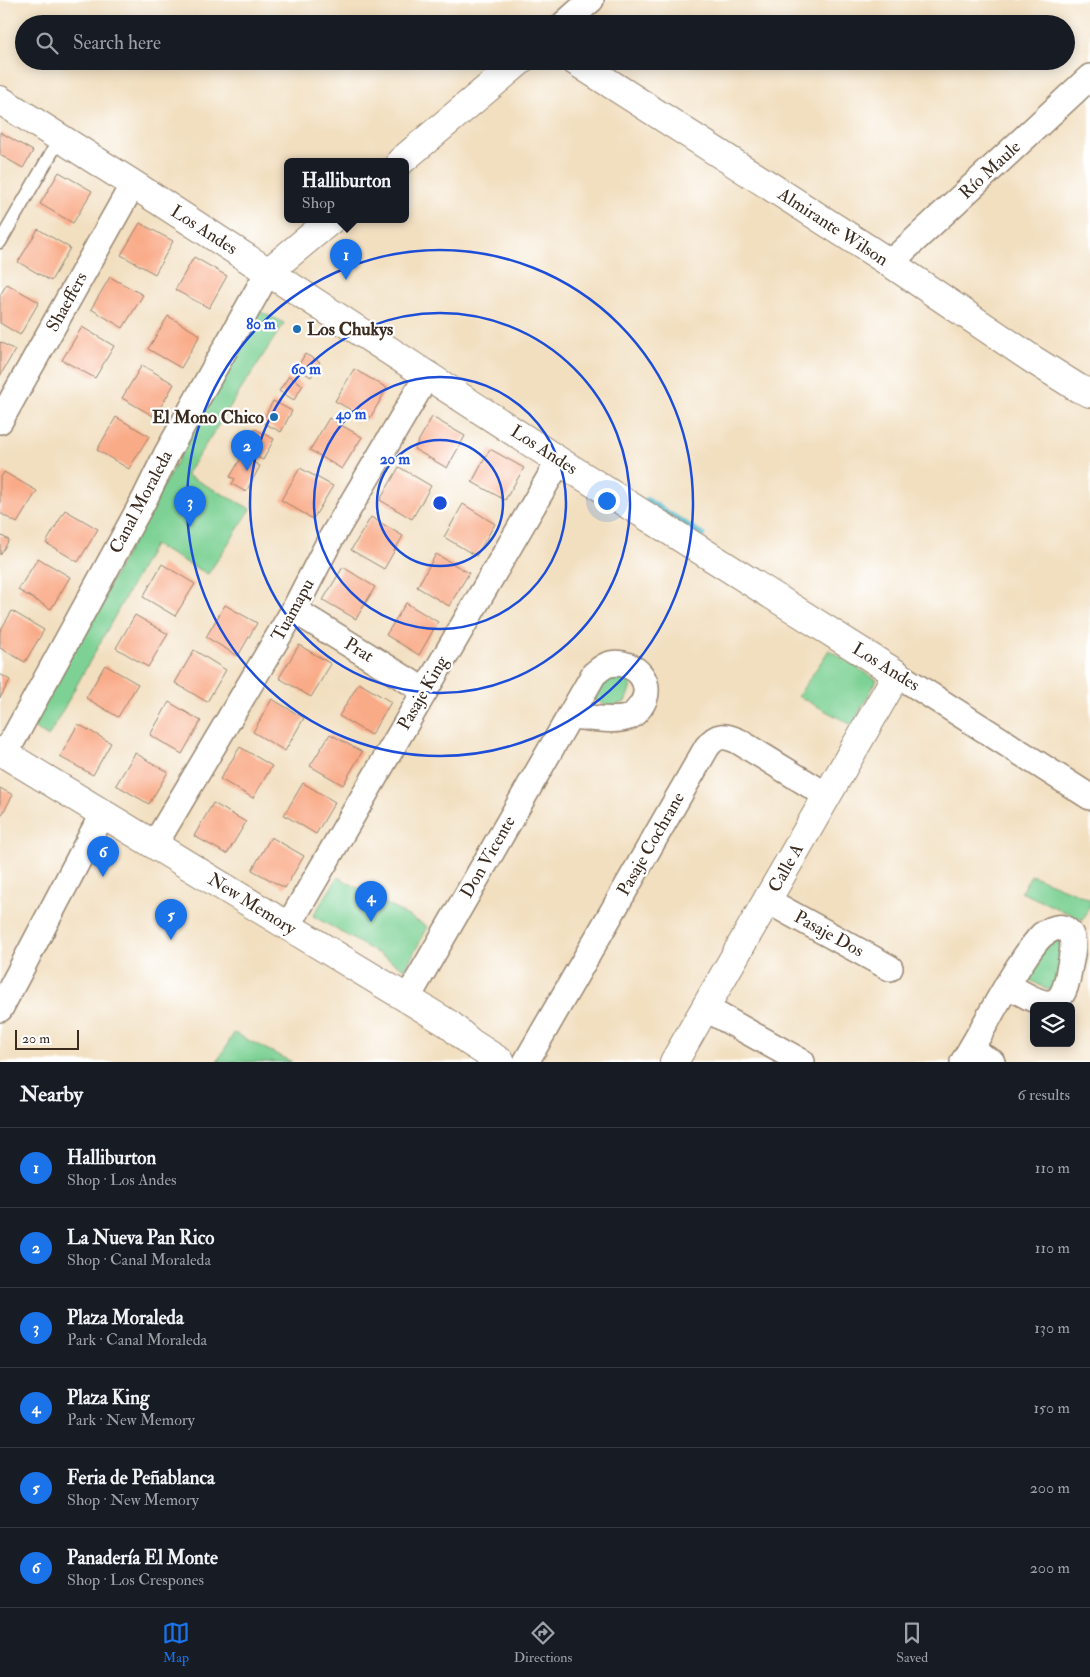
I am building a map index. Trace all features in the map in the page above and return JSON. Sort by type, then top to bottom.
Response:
[{"type":"street","points":[[574,15],[591,0]]},
{"type":"street","points":[[405,158],[509,70]]},
{"type":"street","name":"Almirante Wilson","points":[[589,70],[890,263],[1078,388],[1090,393]]},
{"type":"street","name":"Río Maule","points":[[890,263],[1090,77]]},
{"type":"street","name":"Los Andes","points":[[0,100],[428,374],[559,461],[1090,797]]},
{"type":"street","name":"Shaeffers","points":[[0,421],[133,184]]},
{"type":"street","name":"Canal Moraleda","points":[[2,752],[145,498],[167,453],[268,272],[327,223]]},
{"type":"street","name":"Tuamapu","points":[[155,844],[294,610],[329,542],[428,374]]},
{"type":"street","name":"Pasaje King","points":[[288,926],[559,461]]},
{"type":"street","name":"Prat","points":[[294,610],[425,691]]},
{"type":"street","name":"Calle A","points":[[674,1062],[768,901],[826,794],[897,674]]},
{"type":"street","name":"Don Vicente","points":[[407,999],[570,716]]},
{"type":"street","name":"Pasaje Cochrane","points":[[526,1062],[707,747],[713,740],[722,736],[738,740],[826,794]]},
{"type":"street","name":"New Memory","points":[[2,752],[449,1024],[470,1042],[501,1062]]},
{"type":"street","points":[[0,1009],[103,813]]},
{"type":"street","name":"Pasaje Dos","points":[[768,901],[890,968]]},
{"type":"street","points":[[992,1062],[967,1056],[1007,985]]},
{"type":"street","points":[[705,1008],[802,1062]]},
{"type":"lane","points":[[0,242],[60,138]]},
{"type":"green space","points":[[259,311],[284,323],[186,475],[251,509],[208,574],[154,545],[48,737],[32,726]]},
{"type":"green space","points":[[829,650],[877,680],[852,725],[798,696]]},
{"type":"green space","points":[[621,674],[632,684],[625,702],[609,707],[592,698],[606,677]]},
{"type":"green space","points":[[1031,875],[1090,899],[1090,905],[1083,920],[1021,892]]},
{"type":"green space","points":[[338,877],[428,927],[405,969],[313,916]]},
{"type":"green space","points":[[1052,936],[1061,939],[1068,948],[1050,991],[1025,977]]},
{"type":"green space","points":[[234,1033],[292,1062],[217,1062]]},
{"type":"building","points":[[0,132],[33,151],[23,168],[0,155]]},
{"type":"building","points":[[59,172],[92,191],[73,223],[40,204]]},
{"type":"building","points":[[140,223],[173,241],[155,274],[121,255]]},
{"type":"building","points":[[38,229],[70,248],[51,281],[18,262]]},
{"type":"building","points":[[194,257],[227,276],[209,308],[175,290]]},
{"type":"building","points":[[110,277],[143,295],[123,328],[91,309]]},
{"type":"building","points":[[7,284],[39,302],[20,335],[0,323],[0,295]]},
{"type":"building","points":[[168,316],[200,335],[181,368],[148,349]]},
{"type":"building","points":[[82,327],[114,346],[95,378],[62,360]]},
{"type":"building","points":[[0,342],[15,350],[0,376]]},
{"type":"building","points":[[305,354],[320,362],[311,377],[297,368]]},
{"type":"building","points":[[142,365],[174,384],[155,417],[122,398]]},
{"type":"building","points":[[354,369],[387,388],[369,420],[335,401]]},
{"type":"building","points":[[289,376],[303,385],[294,400],[279,391]]},
{"type":"building","points":[[273,401],[292,411],[281,432],[262,422]]},
{"type":"building","points":[[116,417],[149,436],[129,469],[97,450]]},
{"type":"building","points":[[432,417],[465,436],[447,468],[414,449]]},
{"type":"building","points":[[329,418],[362,437],[342,469],[310,450]]},
{"type":"building","points":[[255,429],[274,439],[263,460],[244,450]]},
{"type":"building","points":[[490,449],[524,468],[505,500],[472,482]]},
{"type":"building","points":[[242,456],[260,466],[246,492],[232,484],[235,479],[230,477]]},
{"type":"building","points":[[399,467],[431,486],[412,519],[380,500]]},
{"type":"building","points":[[300,468],[333,486],[313,519],[281,500]]},
{"type":"building","points":[[4,472],[37,491],[17,523],[0,513],[0,479]]},
{"type":"building","points":[[463,504],[495,524],[476,556],[444,537]]},
{"type":"building","points":[[65,510],[98,529],[78,562],[46,543]]},
{"type":"building","points":[[371,517],[403,536],[384,569],[351,550]]},
{"type":"building","points":[[0,535],[9,540],[0,555]]},
{"type":"building","points":[[436,554],[469,573],[449,606],[417,587]]},
{"type":"building","points":[[38,558],[70,577],[51,609],[18,590]]},
{"type":"building","points":[[162,564],[195,584],[175,616],[143,597]]},
{"type":"building","points":[[343,567],[375,587],[356,619],[323,600]]},
{"type":"building","points":[[406,603],[438,622],[419,655],[386,635]]},
{"type":"building","points":[[225,605],[257,623],[238,656],[206,637]]},
{"type":"building","points":[[12,611],[44,630],[25,662],[0,648],[0,631]]},
{"type":"building","points":[[135,615],[168,634],[148,667],[116,648]]},
{"type":"building","points":[[299,645],[331,664],[311,697],[279,678]]},
{"type":"building","points":[[194,650],[226,670],[207,702],[175,683]]},
{"type":"building","points":[[105,665],[138,684],[118,717],[86,698]]},
{"type":"building","points":[[0,674],[10,680],[0,698]]},
{"type":"building","points":[[359,683],[391,702],[371,735],[339,716]]},
{"type":"building","points":[[272,699],[304,718],[285,751],[253,732]]},
{"type":"building","points":[[169,702],[201,721],[182,754],[150,735]]},
{"type":"building","points":[[78,724],[111,743],[93,775],[60,757]]},
{"type":"building","points":[[330,734],[362,752],[343,785],[310,766]]},
{"type":"building","points":[[240,747],[272,766],[253,798],[220,779]]},
{"type":"building","points":[[135,753],[168,772],[149,804],[116,785]]},
{"type":"building","points":[[303,783],[335,802],[316,834],[284,815]]},
{"type":"building","points":[[0,788],[13,795],[0,818]]},
{"type":"building","points":[[213,803],[246,822],[227,854],[194,836]]},
{"type":"building","points":[[271,837],[304,856],[285,888],[252,870]]},
{"type":"waterway","points":[[647,500],[703,535]]},
{"type":"place","name":"Halliburton","points":[[346,280]]},
{"type":"place","name":"Los Chukys","points":[[297,329]]},
{"type":"place","name":"El Mono Chico","points":[[274,417]]},
{"type":"place","name":"La Nueva Pan Rico","points":[[247,471]]},
{"type":"place","name":"Plaza Moraleda","points":[[190,527]]},
{"type":"place","name":"Panadería El Monte","points":[[103,877]]},
{"type":"place","name":"Plaza King","points":[[371,922]]},
{"type":"place","name":"Feria de Peñablanca","points":[[171,940]]}]
